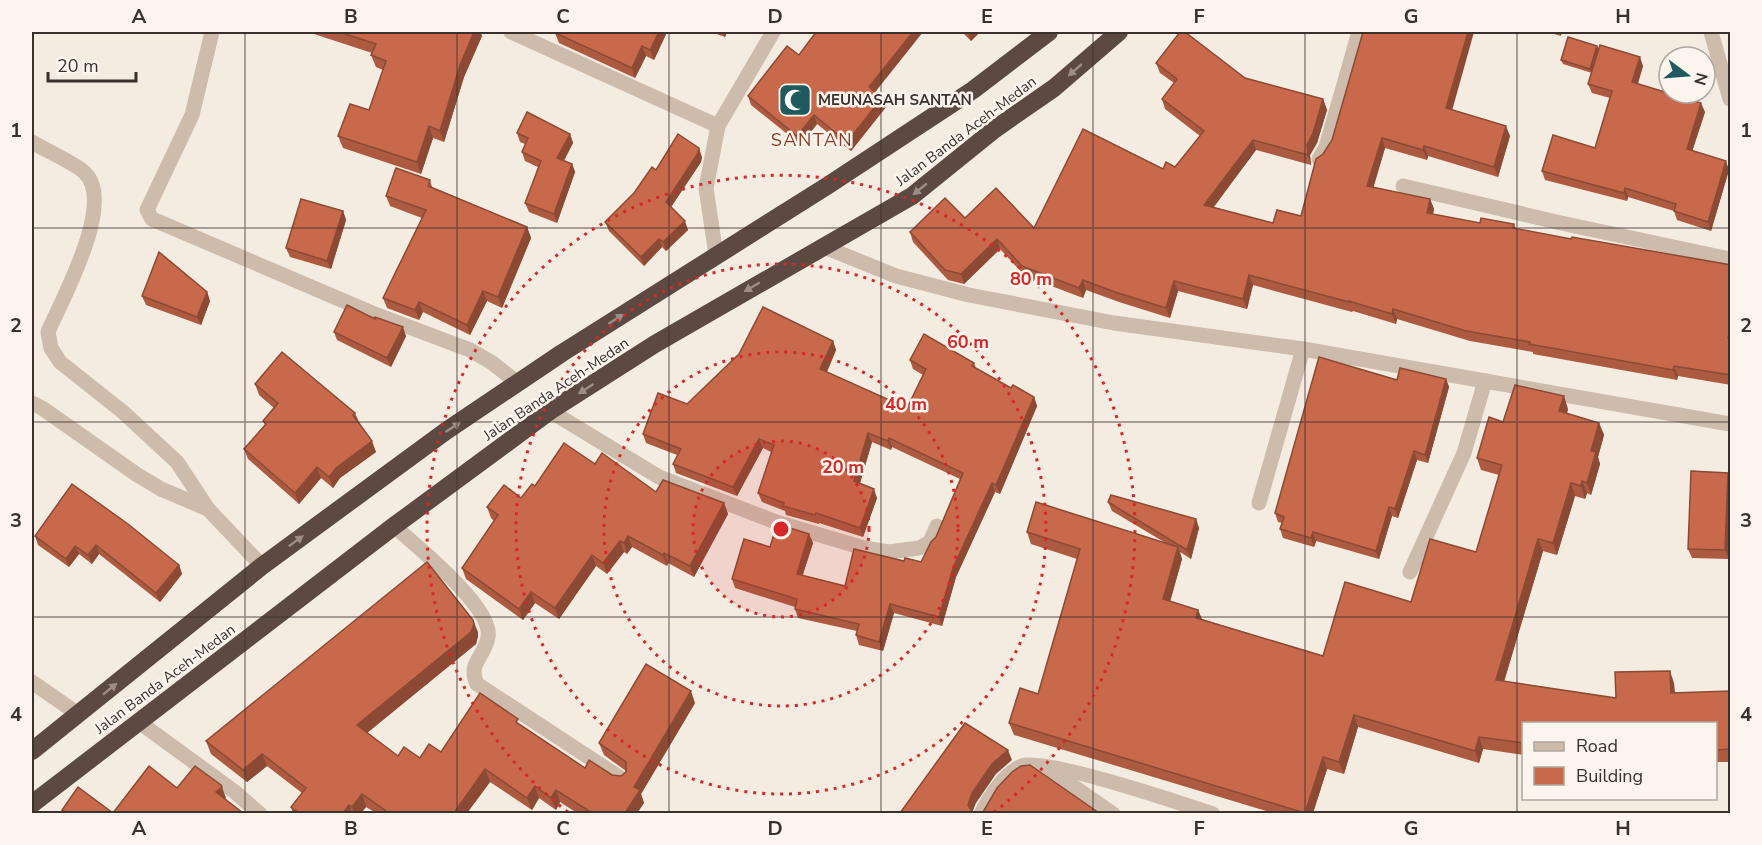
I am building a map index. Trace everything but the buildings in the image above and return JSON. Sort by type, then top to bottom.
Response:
[{"type":"highway","name":"Jalan Banda Aceh-Medan","points":[[32,752],[262,566],[446,431],[562,353],[827,186],[973,90],[1049,32]]},
{"type":"highway","name":"Jalan Banda Aceh-Medan","points":[[32,804],[394,526],[550,411],[655,344],[912,196],[995,129],[1054,88],[1119,32]]},
{"type":"street","points":[[212,32],[192,116],[147,210],[152,219],[372,313],[470,350],[491,362],[518,383]]},
{"type":"street","points":[[511,32],[718,126]]},
{"type":"street","points":[[716,255],[706,188],[718,126],[774,32]]},
{"type":"street","points":[[1319,159],[1326,147],[1359,32]]},
{"type":"street","points":[[1712,32],[1731,99]]},
{"type":"street","points":[[32,142],[85,173],[94,190],[95,209],[91,232],[48,332],[51,348],[60,362],[123,412],[177,462],[208,509],[262,566]]},
{"type":"street","points":[[1403,186],[1731,259]]},
{"type":"street","points":[[822,246],[896,276],[969,295],[1114,323],[1303,350],[1731,424]]},
{"type":"street","points":[[1259,503],[1303,350]]},
{"type":"street","points":[[1410,572],[1464,453],[1485,381]]},
{"type":"street","points":[[32,403],[136,474],[161,489],[208,509]]},
{"type":"street","points":[[550,411],[659,477],[776,522],[864,548],[889,552],[919,548],[930,542],[937,526]]},
{"type":"street","points":[[394,526],[447,572],[485,618],[489,629],[488,638],[483,653],[474,666],[473,676],[477,684],[622,779]]},
{"type":"street","points":[[32,682],[78,714]]},
{"type":"street","points":[[139,722],[260,813]]},
{"type":"street","points":[[981,813],[1005,778],[1023,765],[1042,765],[1131,787],[1213,813]]},
{"type":"street","points":[[1042,765],[1113,813]]},
{"type":"place","name":"MEUNASAH SANTAN","points":[[795,100]]},
{"type":"district","name":"SANTAN","points":[[812,140]]}]
